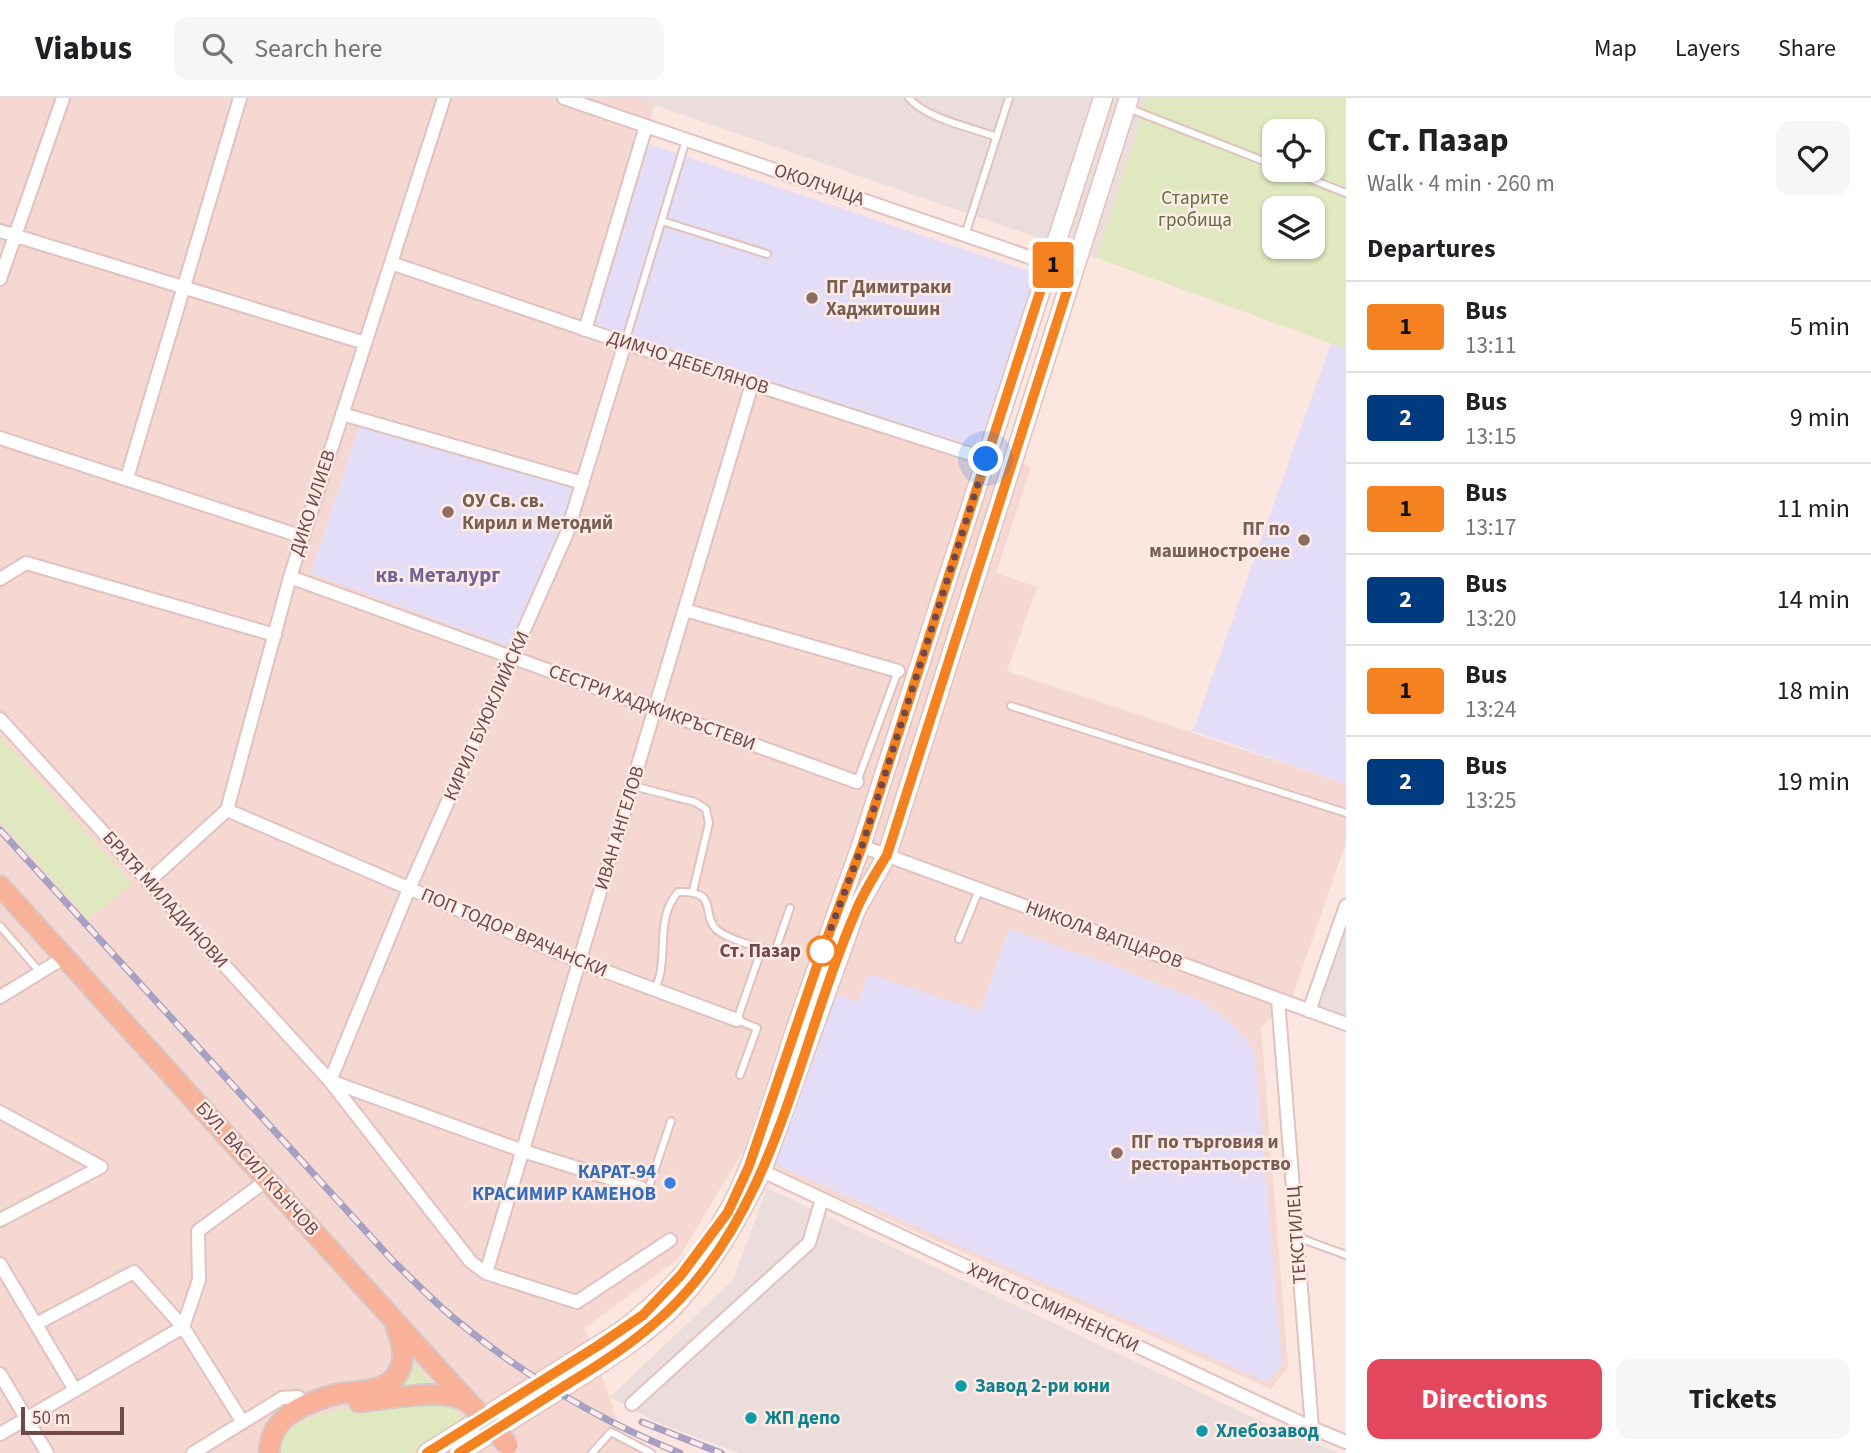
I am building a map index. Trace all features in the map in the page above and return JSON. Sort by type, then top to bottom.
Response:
[{"type":"main road","points":[[426,1453],[610,1339],[643,1315],[662,1297],[728,1212],[749,1166],[820,957],[862,846],[1103,98]]},
{"type":"main road","points":[[459,1453],[611,1357],[670,1309],[721,1246],[762,1171],[856,909],[887,855],[1128,102]]},
{"type":"main road","name":"БУЛ. ВАСИЛ КЪНЧОВ","points":[[0,886],[511,1449]]},
{"type":"main road","points":[[269,1453],[276,1427],[289,1414],[336,1394],[380,1387],[394,1379],[399,1373],[403,1342],[391,1317]]},
{"type":"main road","points":[[306,1405],[439,1395],[456,1397],[469,1403]]},
{"type":"street","points":[[0,279],[63,98]]},
{"type":"street","points":[[127,478],[240,98]]},
{"type":"street","name":"ДИКО ИЛИЕВ","points":[[227,810],[290,577],[444,98]]},
{"type":"street","name":"ОКОЛЧИЦА","points":[[564,98],[581,101],[686,140],[1073,272]]},
{"type":"street","points":[[584,330],[646,126]]},
{"type":"street","points":[[0,230],[365,343]]},
{"type":"street","name":"ДИМЧО ДЕБЕЛЯНОВ","points":[[391,263],[584,330],[986,459]]},
{"type":"street","name":"КИРИЛ БУЮКЛИЙСКИ","points":[[330,1081],[409,889],[568,533],[625,343]]},
{"type":"street","name":"ИВАН АНГЕЛОВ","points":[[486,1273],[752,384]]},
{"type":"street","points":[[342,414],[583,483]]},
{"type":"street","points":[[0,438],[303,537]]},
{"type":"street","points":[[0,579],[26,564],[275,635]]},
{"type":"street","name":"СЕСТРИ ХАДЖИКРЪСТЕВИ","points":[[290,577],[858,782]]},
{"type":"street","points":[[685,610],[898,671]]},
{"type":"street","name":"БРАТЯ МИЛАДИНОВИ","points":[[0,719],[330,1081],[471,1262],[486,1273],[576,1302],[670,1240]]},
{"type":"street","points":[[148,882],[227,810]]},
{"type":"street","name":"ПОП ТОДОР ВРАЧАНСКИ","points":[[227,810],[580,962],[737,1020]]},
{"type":"street","name":"НИКОЛА ВАПЦАРОВ","points":[[862,846],[1346,1024]]},
{"type":"street","points":[[1309,1011],[1346,906]]},
{"type":"street","points":[[0,997],[65,957]]},
{"type":"street","name":"ТЕКСТИЛЕЦ","points":[[1278,999],[1312,1428]]},
{"type":"street","name":"БРАТЯ МИЛАДИНОВИ","points":[[330,1081],[523,1151],[641,1188]]},
{"type":"street","points":[[0,1112],[101,1167],[0,1220]]},
{"type":"street","name":"ХРИСТО СМИРНЕНСКИ","points":[[762,1171],[1346,1442]]},
{"type":"street","points":[[0,1434],[183,1327],[199,1280],[198,1231],[267,1180]]},
{"type":"street","points":[[632,1404],[809,1243],[822,1199]]},
{"type":"street","points":[[0,1264],[75,1390]]},
{"type":"street","points":[[36,1324],[134,1272],[183,1327],[242,1421]]},
{"type":"street","points":[[0,1374],[47,1453]]},
{"type":"street","points":[[193,1453],[282,1398],[298,1397],[306,1405]]},
{"type":"lane","points":[[909,98],[912,103],[933,115],[997,137]]},
{"type":"lane","points":[[965,235],[1009,98]]},
{"type":"lane","points":[[1128,102],[1262,159]]},
{"type":"lane","points":[[625,343],[686,140]]},
{"type":"lane","points":[[1318,182],[1346,193]]},
{"type":"lane","points":[[662,221],[767,254]]},
{"type":"lane","points":[[858,782],[898,671]]},
{"type":"lane","points":[[1011,706],[1346,813]]},
{"type":"lane","points":[[632,786],[695,802],[706,809],[709,823],[693,891]]},
{"type":"lane","points":[[959,939],[979,890]]},
{"type":"lane","points":[[655,990],[662,967],[664,918],[669,902],[678,892],[693,891],[707,903],[714,927],[722,933],[775,951],[790,908]]},
{"type":"lane","points":[[0,926],[39,971]]},
{"type":"lane","points":[[740,1075],[757,1028],[737,1020],[762,948]]},
{"type":"lane","points":[[641,1188],[649,1187],[671,1121]]},
{"type":"lane","points":[[1297,1237],[1346,1255]]},
{"type":"lane","points":[[592,1453],[611,1432],[651,1453]]},
{"type":"shaded area","points":[[0,98],[657,98],[586,322],[1031,467],[996,573],[1037,587],[1007,671],[1346,784],[1346,842],[1293,995],[1261,1027],[1288,1368],[1271,1389],[741,1154],[678,1259],[585,1328],[624,1440],[648,1453],[0,1453]]},
{"type":"shaded area","points":[[644,98],[1346,98],[1346,348],[1097,258],[643,101]]},
{"type":"shaded area","name":"ПГ Димитраки Хаджитошин","points":[[643,142],[1039,274],[982,451],[586,321]]},
{"type":"shaded area","name":"ПГ по машиностроене","points":[[1331,343],[1346,349],[1346,784],[1193,731]]},
{"type":"shaded area","name":"ОУ Св. св. Кирил и Методий","points":[[360,424],[574,489],[511,647],[311,573]]},
{"type":"shaded area","name":"ПГ по търговия и ресторантьорство","points":[[1009,929],[1109,964],[1204,1002],[1228,1020],[1245,1038],[1255,1055],[1282,1364],[1267,1382],[775,1164],[836,995],[858,1002],[869,974],[980,1011]]},
{"type":"shaded area","points":[[1346,932],[1346,1024],[1317,1012]]},
{"type":"shaded area","points":[[767,1188],[1278,1429],[1339,1453],[739,1453],[654,1421],[610,1397],[733,1280]]},
{"type":"green space","name":"Старите гробища","points":[[1147,98],[1346,98],[1346,349],[1097,258]]},
{"type":"green space","points":[[0,736],[132,884],[88,919],[0,821]]},
{"type":"green space","points":[[411,1359],[436,1388],[389,1389]]},
{"type":"green space","points":[[447,1401],[464,1421],[411,1453],[281,1453],[288,1432],[317,1416],[362,1407]]},
{"type":"railway","points":[[0,830],[393,1261],[440,1306],[481,1340],[562,1395],[620,1426],[680,1453]]},
{"type":"railway","points":[[642,1422],[721,1453]]},
{"type":"bus line","name":"1","points":[[427,1453],[643,1315],[681,1275],[728,1212],[749,1166],[820,957],[862,846],[1049,264],[1073,272],[887,855],[856,909],[762,1171],[739,1216],[705,1269],[670,1309],[649,1328],[611,1357],[459,1453]]},
{"type":"place","name":"ПГ Димитраки Хаджитошин","points":[[812,298]]},
{"type":"place","name":"ОУ Св. св. Кирил и Методий","points":[[448,512]]},
{"type":"place","name":"ПГ по машиностроене","points":[[1304,540]]},
{"type":"place","name":"Ст. Пазар","points":[[822,951]]},
{"type":"place","name":"ПГ по търговия и ресторантьорство","points":[[1117,1153]]},
{"type":"place","name":"КАРАТ-94 КРАСИМИР КАМЕНОВ","points":[[670,1183]]},
{"type":"place","name":"Завод 2-ри юни","points":[[961,1386]]},
{"type":"place","name":"ЖП депо","points":[[751,1418]]},
{"type":"place","name":"Хлебозавод","points":[[1202,1431]]},
{"type":"district","name":"кв. Металург","points":[[438,575]]},
{"type":"route","points":[[822,951],[820,957],[862,846],[986,459]]}]
